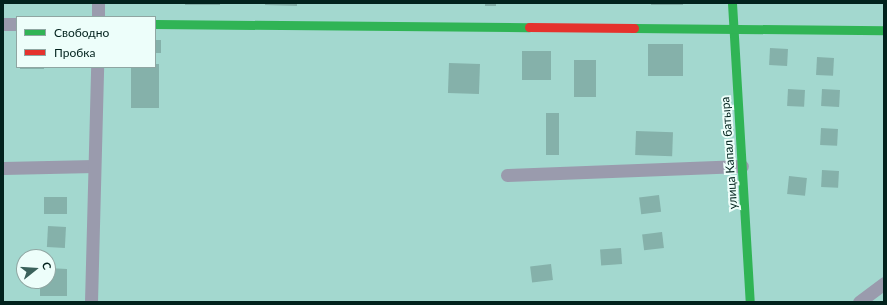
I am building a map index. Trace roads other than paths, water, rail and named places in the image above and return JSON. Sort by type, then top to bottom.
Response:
[{"type":"street","points":[[98,3],[98,16]]},
{"type":"street","name":"улица Капал батыра","points":[[732,3],[732,28],[750,302]]},
{"type":"street","points":[[3,24],[16,24]]},
{"type":"street","points":[[156,24],[884,30]]},
{"type":"street","points":[[91,302],[97,68]]},
{"type":"street","points":[[3,168],[94,166]]},
{"type":"street","points":[[507,175],[742,166]]},
{"type":"street","points":[[859,302],[884,283]]}]
